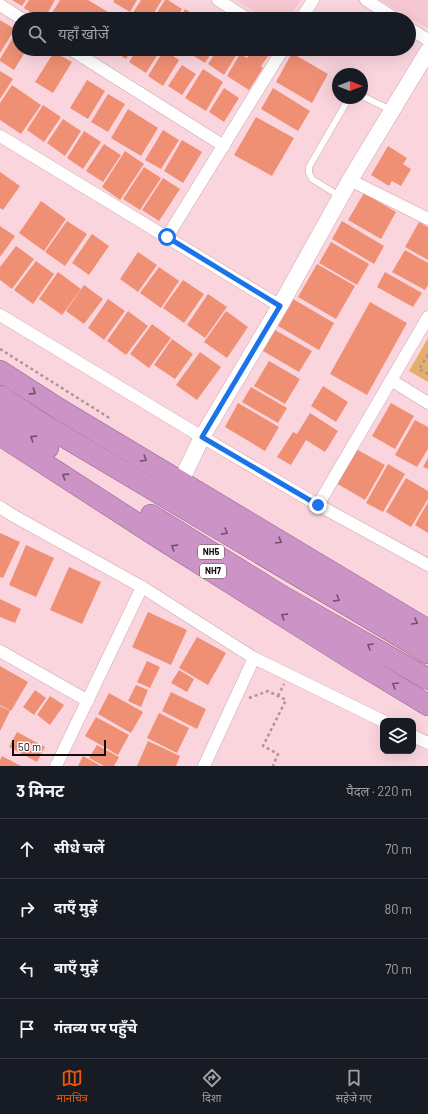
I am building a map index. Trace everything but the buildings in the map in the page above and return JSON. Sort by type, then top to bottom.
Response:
[{"type":"highway","points":[[0,371],[59,409],[428,630]]},
{"type":"highway","name":"NH5","points":[[0,396],[41,423],[428,653]]},
{"type":"highway","name":"NH5","points":[[0,417],[158,520],[235,576],[282,596],[428,679]]},
{"type":"highway","name":"NH7","points":[[0,435],[235,576],[428,705]]},
{"type":"highway","points":[[249,547],[259,529]]},
{"type":"street","points":[[218,0],[237,12]]},
{"type":"street","points":[[305,12],[313,0]]},
{"type":"street","points":[[366,0],[385,12]]},
{"type":"street","points":[[0,5],[12,13]]},
{"type":"street","points":[[416,32],[428,40]]},
{"type":"street","points":[[81,56],[224,146]]},
{"type":"street","points":[[167,237],[278,56]]},
{"type":"street","points":[[181,481],[202,437],[280,306],[350,180],[426,57]]},
{"type":"street","points":[[0,136],[280,306]]},
{"type":"street","points":[[350,180],[428,219]]},
{"type":"street","points":[[0,315],[318,505],[428,565]]},
{"type":"street","points":[[318,505],[428,317]]},
{"type":"street","points":[[390,380],[428,403]]},
{"type":"street","points":[[0,507],[142,587],[254,658],[380,720]]},
{"type":"street","points":[[56,766],[142,587]]},
{"type":"street","points":[[0,651],[88,701]]},
{"type":"street","points":[[204,766],[254,658]]},
{"type":"street","points":[[416,737],[428,743]]},
{"type":"lane","points":[[368,99],[392,110]]},
{"type":"lane","points":[[341,197],[312,179],[309,173],[309,167],[346,104]]},
{"type":"path","points":[[0,348],[114,421]]},
{"type":"path","points":[[428,355],[420,369],[428,374]]},
{"type":"path","points":[[246,705],[250,698],[268,691],[286,700],[263,746],[278,754],[273,766]]},
{"type":"shaded area","points":[[236,0],[301,0],[292,12],[256,12]]},
{"type":"shaded area","points":[[380,0],[428,0],[427,28],[416,21],[416,12],[400,12]]},
{"type":"shaded area","points":[[428,338],[428,382],[409,371]]},
{"type":"route","points":[[167,237],[280,306],[202,437],[318,505]]}]
